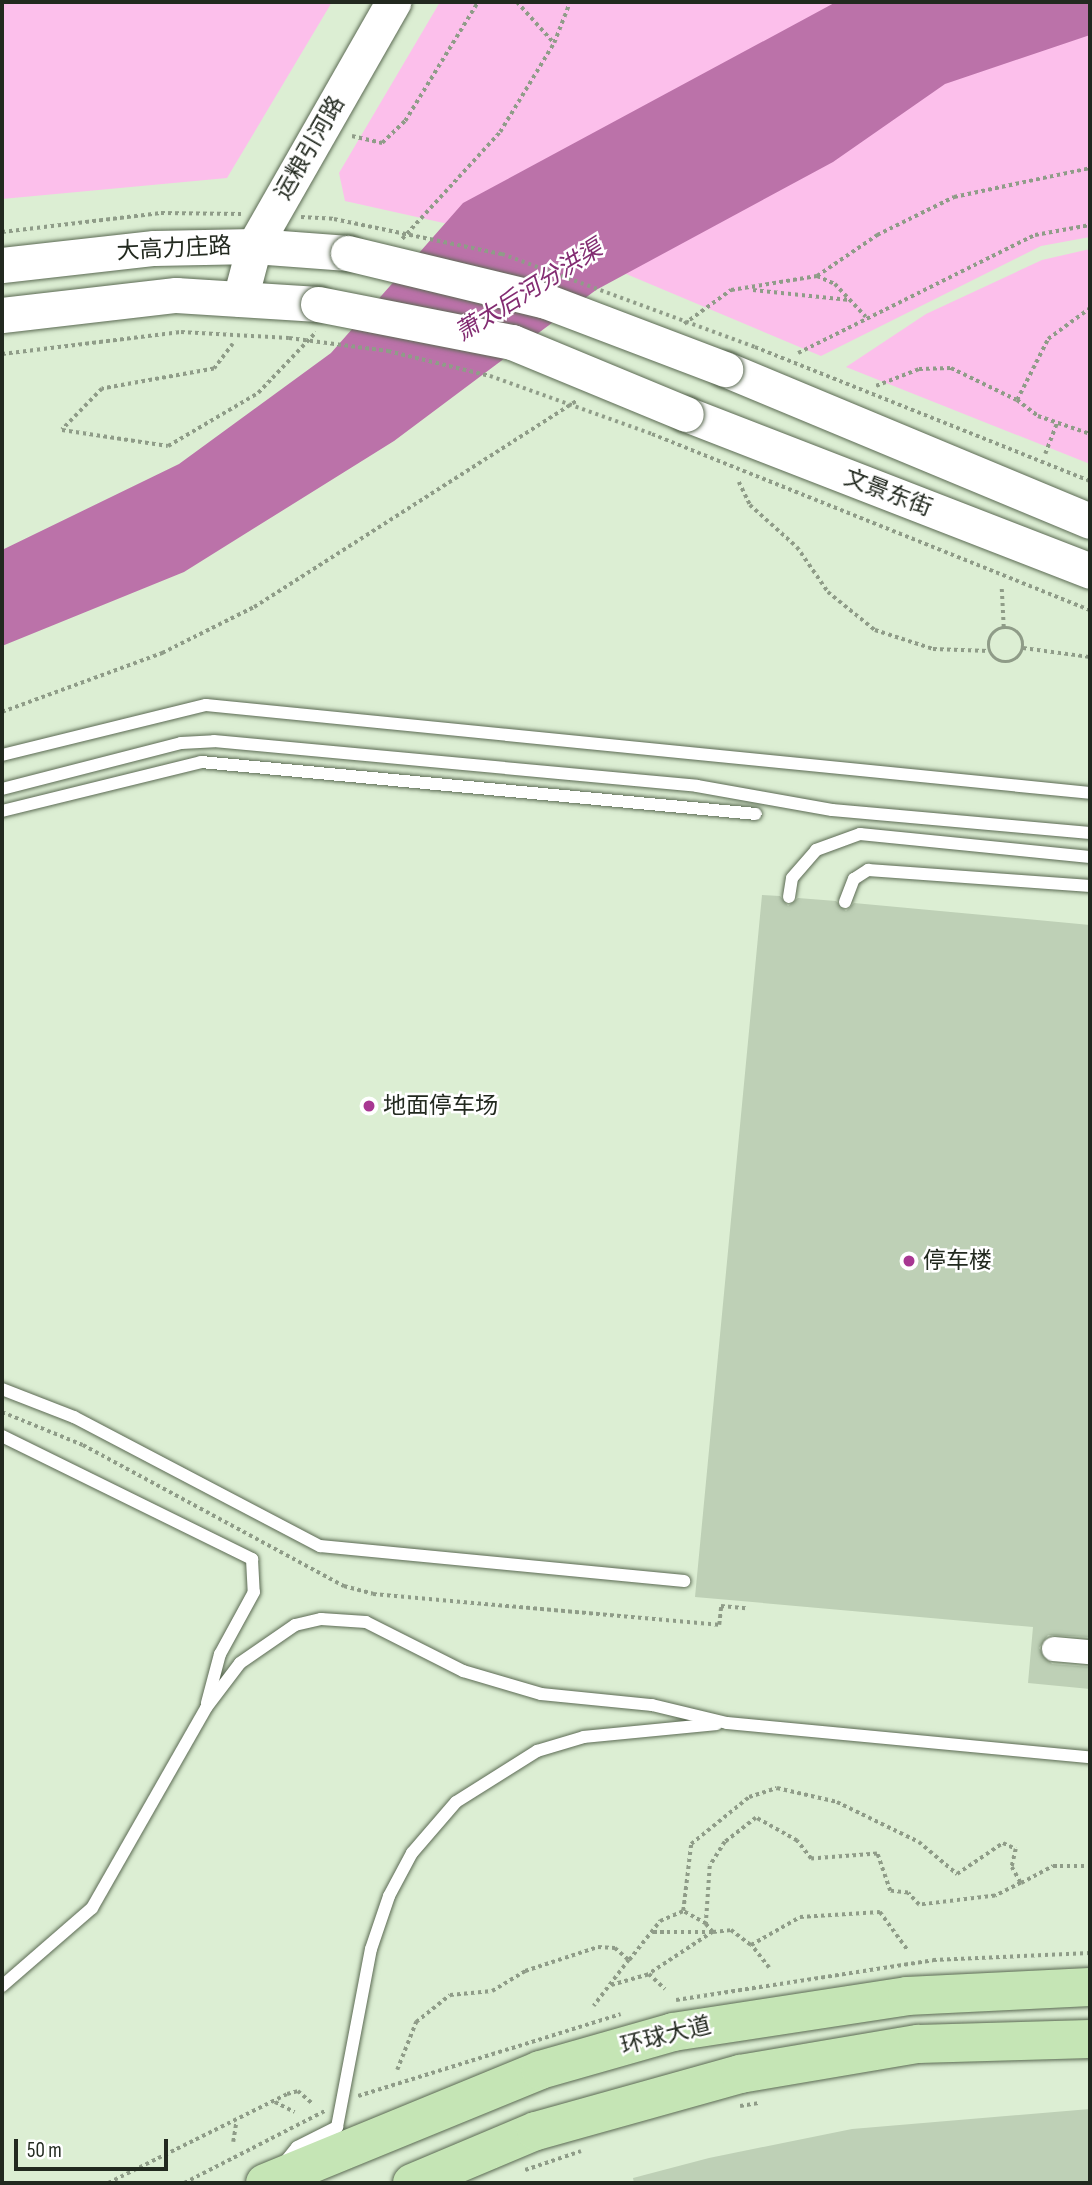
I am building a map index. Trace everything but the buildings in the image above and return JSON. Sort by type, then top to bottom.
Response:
[{"type":"main road","name":"运粮引河路","points":[[240,299],[254,246],[393,2]]},
{"type":"main road","name":"大高力庄路","points":[[2,265],[154,248],[254,246],[348,253],[543,300],[725,369],[1090,521]]},
{"type":"main road","name":"大高力庄路","points":[[2,316],[176,295],[318,304]]},
{"type":"main road","name":"文景东街","points":[[318,304],[512,342],[686,414],[1090,571]]},
{"type":"main road","name":"环球大道","points":[[268,2182],[540,2070],[673,2032],[907,1996],[1090,1987]]},
{"type":"main road","points":[[412,2183],[536,2131],[740,2074],[918,2044],[1090,2039]]},
{"type":"street","points":[[1054,1648],[1090,1652]]},
{"type":"lane","points":[[2,755],[206,705],[1090,793]]},
{"type":"lane","points":[[2,789],[181,743],[214,741],[697,786],[832,810],[1090,833]]},
{"type":"lane","points":[[2,811],[201,762],[756,814]]},
{"type":"lane","points":[[789,897],[792,878],[816,850],[860,834],[1090,857]]},
{"type":"lane","points":[[845,902],[854,879],[868,870],[1090,886]]},
{"type":"lane","points":[[2,1389],[74,1418],[320,1546],[684,1580]]},
{"type":"lane","points":[[2,1436],[252,1559],[254,1592],[220,1654],[206,1708]]},
{"type":"lane","points":[[2,1986],[92,1908],[206,1708],[267,1641],[295,1625],[347,1618],[499,1684],[727,1723],[1090,1758]]},
{"type":"lane","points":[[268,2182],[297,2147],[337,2127],[347,2100],[371,1949],[389,1896],[412,1853],[456,1802],[504,1768],[583,1737],[727,1723]]},
{"type":"path","points":[[352,136],[382,143],[405,121],[478,2]]},
{"type":"path","points":[[517,2],[554,43],[570,2]]},
{"type":"path","points":[[677,330],[717,296],[817,276],[877,235],[954,197],[1090,169]]},
{"type":"path","points":[[2,232],[161,212],[334,219]]},
{"type":"path","points":[[798,353],[1035,235],[1090,225]]},
{"type":"path","points":[[817,276],[851,300],[866,317]]},
{"type":"path","points":[[752,290],[851,300]]},
{"type":"path","points":[[1017,400],[1048,340],[1090,308]]},
{"type":"path","points":[[2,354],[181,332],[289,338],[388,351],[490,376],[652,434],[1090,610]]},
{"type":"path","points":[[755,347],[1090,481]]},
{"type":"path","points":[[876,386],[919,369],[951,368],[1057,423],[1090,433]]},
{"type":"path","points":[[2,712],[162,653],[254,607],[590,392]]},
{"type":"path","points":[[1045,454],[1057,423]]},
{"type":"path","points":[[739,482],[750,505],[797,547],[828,592],[875,630],[933,649],[989,652],[1012,662],[1023,648]]},
{"type":"path","points":[[1003,589],[1004,628]]},
{"type":"path","points":[[989,652],[992,634],[1004,628],[1017,632],[1023,648]]},
{"type":"path","points":[[1023,648],[1090,657]]},
{"type":"path","points":[[559,1610],[719,1625],[721,1606],[747,1608]]},
{"type":"path","points":[[594,2006],[653,1931],[683,1911],[691,1844],[749,1797],[777,1788],[837,1802],[919,1842],[957,1874],[1003,1843],[1016,1849],[1012,1867],[1021,1882]]},
{"type":"path","points":[[706,1924],[710,1866],[725,1842],[756,1818],[797,1841],[811,1859],[877,1854],[890,1891],[908,1893],[919,1905],[995,1896],[1053,1866],[1090,1866]]},
{"type":"path","points":[[683,1911],[706,1924],[713,1932]]},
{"type":"path","points":[[751,1945],[800,1917],[880,1912],[907,1949]]},
{"type":"path","points":[[653,1931],[731,1930],[751,1945],[769,1968]]},
{"type":"path","points":[[609,1986],[649,1974],[713,1932]]},
{"type":"path","points":[[397,2070],[416,2022],[450,1995],[492,1991],[524,1971],[598,1947],[629,1960]]},
{"type":"path","points":[[649,1974],[665,1989]]},
{"type":"path","points":[[108,2183],[298,2091],[313,2104]]},
{"type":"path","points":[[727,2109],[767,2101]]},
{"type":"path","points":[[275,2102],[295,2112]]},
{"type":"path","points":[[233,2142],[236,2122]]},
{"type":"path","points":[[514,2173],[593,2147]]},
{"type":"shaded area","points":[[2,2],[332,2],[227,178],[2,199]]},
{"type":"shaded area","points":[[440,2],[1090,2],[1090,237],[1041,246],[821,356],[574,252],[345,201],[339,173]]},
{"type":"shaded area","points":[[1090,249],[1090,464],[846,367],[926,314],[1042,260]]},
{"type":"water","name":"萧太后河分洪渠","points":[[836,2],[1090,2],[1090,35],[945,84],[833,162],[596,290],[394,441],[184,572],[2,646],[2,550],[179,464],[331,353],[463,203]]},
{"type":"place","name":"地面停车场","points":[[369,1106]]},
{"type":"place","name":"停车楼","points":[[909,1261]]}]
